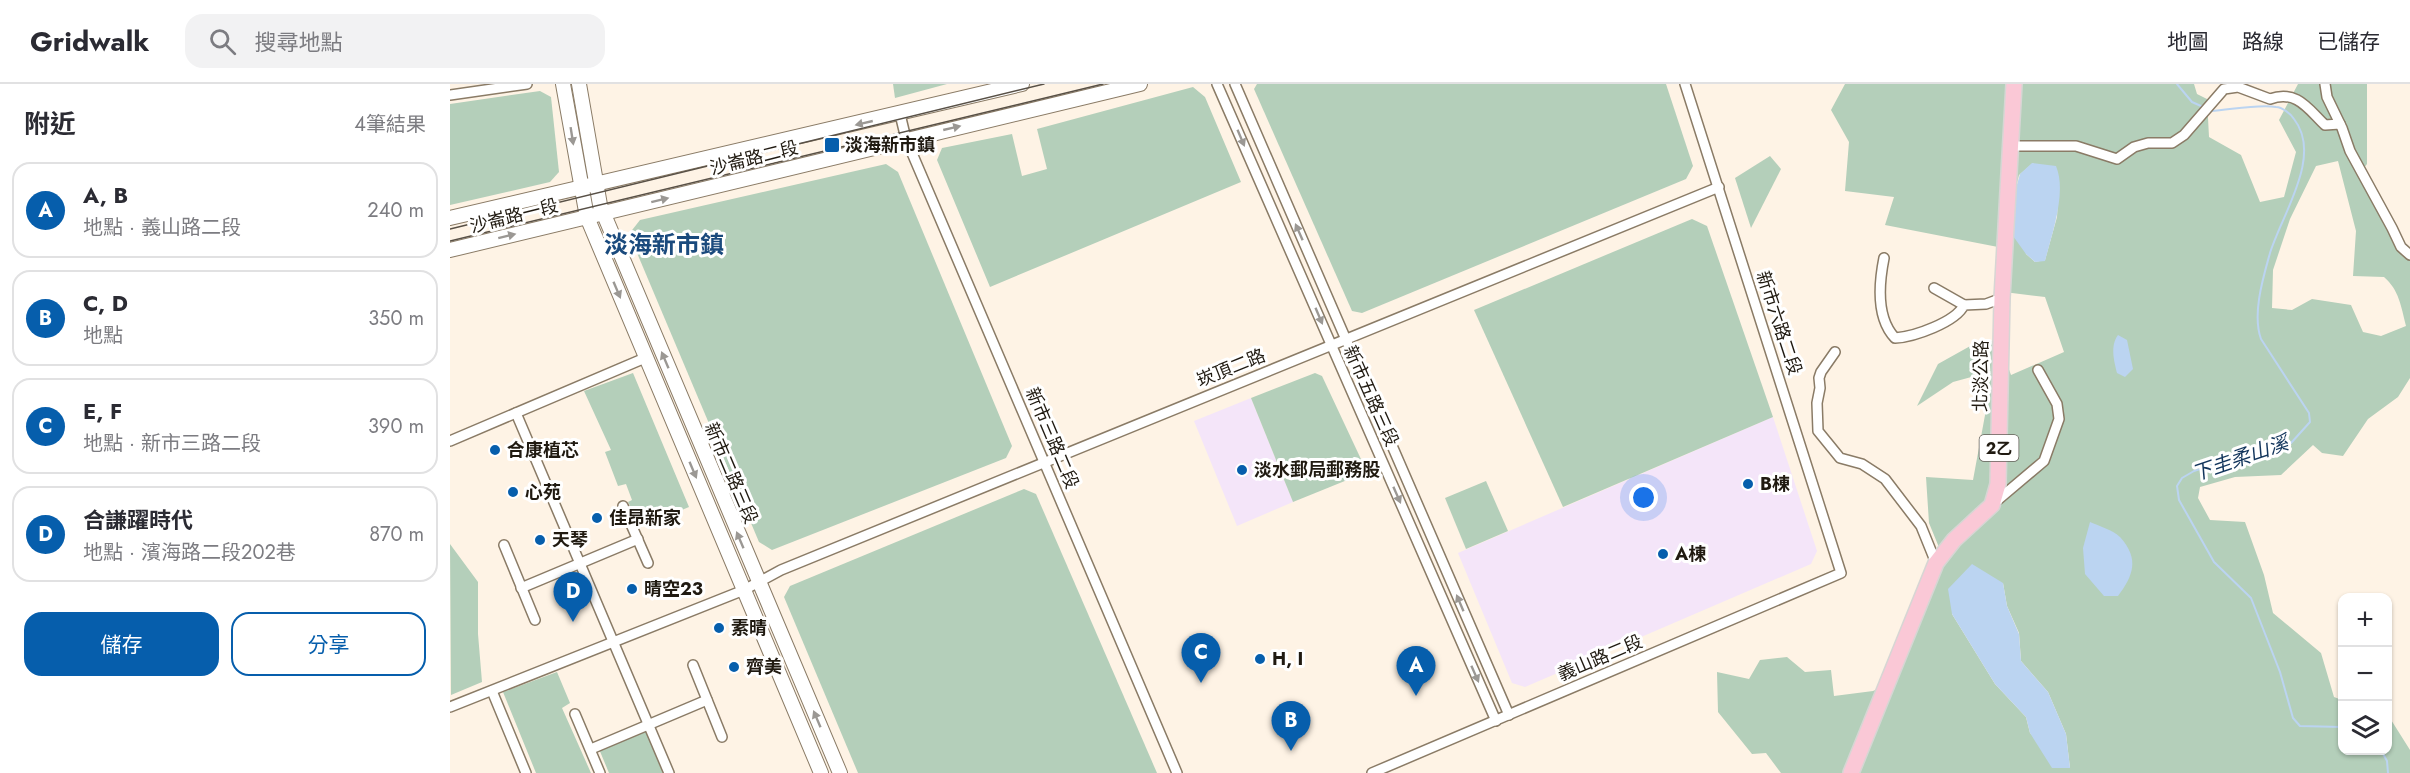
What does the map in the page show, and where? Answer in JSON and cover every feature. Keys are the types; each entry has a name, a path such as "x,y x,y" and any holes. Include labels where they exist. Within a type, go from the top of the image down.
{"main road":[{"name":"北淡公路","path":"1992,505 1998,484 2002,298 2014,84"},
{"path":"1851,773 1936,563 1954,540 1992,505"}],"street":[{"path":"450,95 527,84"},
{"name":"新市二路三段","path":"563,84 586,217 821,773"},
{"name":"新市二路三段","path":"579,84 595,184 604,214 840,773"},
{"name":"沙崙路二段","path":"580,187 1023,84"},
{"name":"沙崙路二段","path":"586,217 1140,84"},
{"name":"新市五路三段","path":"1217,84 1496,721"},
{"name":"新市五路三段","path":"1234,84 1509,715"},
{"name":"新市六路二段","path":"1685,84 1841,573"},
{"path":"2325,84 2327,97 2361,173 2401,247 2410,255"},
{"path":"2012,146 2076,146 2117,159 2134,147 2148,143 2172,143 2184,135 2224,89 2238,87 2271,99 2278,96 2300,100 2308,105 2325,125 2340,124"},
{"name":"新市三路二段","path":"900,114 906,139 1176,773"},
{"name":"沙崙路一段","path":"450,218 580,187"},
{"name":"崁頂二路","path":"450,707 744,590 781,570 1719,187"},
{"name":"沙崙路一段","path":"450,250 586,217"},
{"path":"1884,258 1881,276 1882,309 1890,332 1895,338 1922,333 1961,313 1964,305"},
{"path":"1934,288 1964,305 1986,304 2002,298"},
{"path":"1835,352 1819,378 1818,431 1840,458 1862,464 1885,479 1921,526 1936,563"},
{"path":"450,441 645,357"},
{"path":"1992,505 2044,460 2059,419 2057,404 2038,370"},
{"path":"516,413 669,773"},
{"path":"623,506 648,563"},
{"path":"521,588 638,539"},
{"path":"504,545 535,620"},
{"name":"義山路二段","path":"1372,773 1841,573"},
{"path":"693,665 722,737"},
{"path":"492,691 526,773"},
{"path":"591,749 707,700"},
{"path":"575,714 600,773"}],"shaded area":[{"path":"1251,398 1293,502 1237,526 1194,421"},
{"path":"1773,417 1817,551 1811,564 1525,687 1512,683 1458,553"}],"green space":[{"path":"893,84 947,84 895,98"},
{"path":"1257,84 1666,84 1693,166 1686,179 1362,313 1352,311 1254,89"},
{"path":"1845,84 2194,84 2197,94 2207,99 2209,137 2241,155 2260,202 2284,197 2296,152 2279,120 2298,84 2367,84 2367,164 2361,172 2410,256 2410,378 2398,397 2368,419 2343,456 2322,453 2313,445 2281,475 2235,477 2200,487 2198,498 2210,520 2245,522 2264,575 2273,613 2321,653 2334,697 2338,698 2338,755 2392,755 2392,721 2410,750 2410,773 1781,773 1766,753 1752,754 1718,712 1717,672 1749,679 1760,660 1787,657 1805,672 1831,670 1834,696 1873,691 1891,683 1945,562 1929,523 1926,477 1973,480 1988,399 1975,376 1953,382 1917,406 1938,364 1981,340 1999,342 2011,375 2064,352 2045,297 1996,291 1998,247 1885,225 1894,197 1845,191 1849,142 1831,110","holes":["2338,161 2356,231 2353,276 2384,277 2396,293 2401,305 2406,326 2381,336 2363,332 2351,305 2312,299 2292,310 2272,308 2273,270 2290,219 2316,166","2033,163 2058,200 2057,217 2045,260 2035,262 2026,254 2014,195 2019,175","2003,583 2007,606 2019,633 2021,661 2048,692 2066,734 2070,768 2030,733 2026,717 1995,684 1952,614"]},
{"path":"1193,87 1205,97 1241,182 990,287 937,160 942,148 1012,134 1022,176 1047,169 1037,129"},
{"path":"540,91 551,97 559,172 550,182 450,205 450,104"},
{"path":"1770,156 1781,169 1751,228 1735,178"},
{"path":"886,164 898,172 1012,446 1006,458 772,550 759,542 629,234 640,220"},
{"path":"1692,219 1707,226 1773,417 1563,507 1474,310"},
{"path":"633,373 689,507 641,527 628,502 632,500 626,484 618,486 605,452 611,450 584,391"},
{"path":"1315,373 1322,376 1367,472 1293,502 1251,398"},
{"path":"1486,481 1508,531 1466,549 1445,498"},
{"path":"1024,489 1036,494 1157,773 858,773 784,597 790,586"},
{"path":"450,544 478,582 478,634 482,682 451,695"},
{"path":"557,672 570,703 562,708 591,773 536,773 503,692"},
{"path":"645,730 663,773 609,773 599,749"}],"water":[{"path":"2032,163 2056,166 2060,188 2057,213 2045,261 2035,262 2013,236 2014,195 2020,174"},
{"path":"2118,335 2127,340 2133,369 2125,377 2117,373 2114,358 2113,348"},
{"path":"2090,522 2120,537 2130,553 2132,567 2118,596 2104,596 2085,574 2083,548"},
{"path":"1972,564 2003,583 2007,606 2019,634 2021,661 2048,692 2066,734 2070,768 2052,768 2030,733 2026,717 1995,684 1952,614 1948,589"}],"waterway":[{"name":"下圭柔山溪","path":"2177,84 2192,102 2201,106"},
{"name":"下圭柔山溪","path":"2211,111 2260,106 2278,107 2293,117 2302,134 2304,150 2302,167 2264,273 2258,319 2261,339 2309,413 2310,422 2291,443 2245,460 2212,465 2182,478 2177,486 2179,500 2214,562 2251,598 2280,672 2293,718 2300,726 2338,727"},
{"name":"下圭柔山溪","path":"2384,755 2388,773"}],"tram line":[{"path":"450,229 1044,84"},
{"path":"450,241 1103,84"}],"place":[{"name":"淡海新市鎮","path":"832,145"},
{"name":"合康植芯","path":"495,450"},
{"name":"淡水郵局郵務股","path":"1242,470"},
{"name":"B棟","path":"1748,484"},
{"name":"心苑","path":"513,492"},
{"name":"佳昂新家","path":"597,518"},
{"name":"天琴","path":"540,540"},
{"name":"A棟","path":"1663,554"},
{"name":"晴空23","path":"632,589"},
{"name":"合謙躍時代","path":"573,622"},
{"name":"素晴","path":"719,628"},
{"name":"H, I","path":"1260,659"},
{"name":"齊美","path":"734,667"},
{"name":"E, F","path":"1201,683"},
{"name":"A, B","path":"1416,696"},
{"name":"C, D","path":"1291,751"}],"district":[{"name":"淡海新市鎮","path":"664,245"}]}
